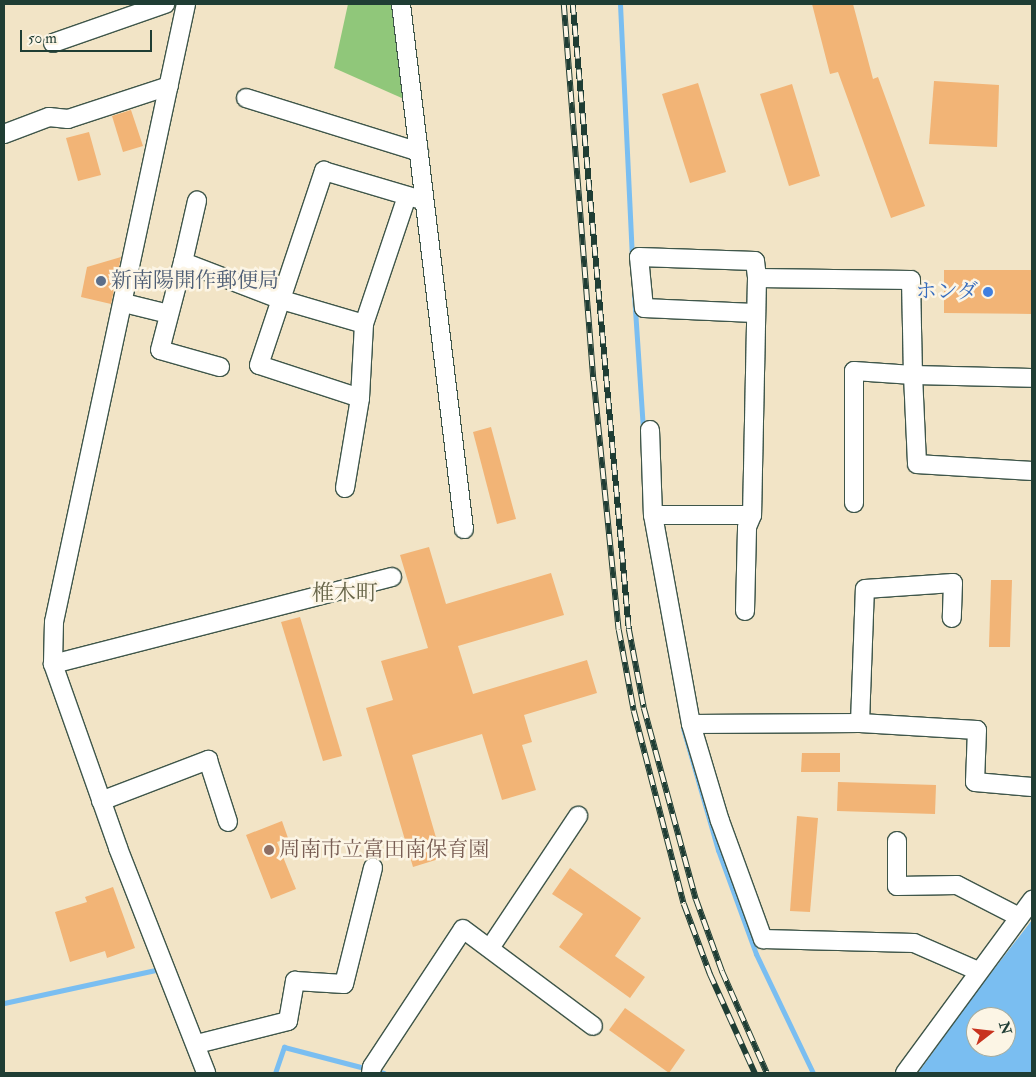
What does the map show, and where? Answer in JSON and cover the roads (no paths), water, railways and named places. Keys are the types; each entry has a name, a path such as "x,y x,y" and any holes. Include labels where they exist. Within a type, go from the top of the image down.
{"street":[{"path":"53,43 134,9 165,4"},
{"path":"186,4 124,303 54,622 53,664 101,801 197,1044 206,1073"},
{"path":"401,4 464,529"},
{"path":"4,134 49,117 68,120 168,86"},
{"path":"246,98 419,152"},
{"path":"360,398 259,365 324,171 425,202"},
{"path":"345,488 360,398 364,324 407,196"},
{"path":"197,201 160,350 220,368"},
{"path":"745,611 747,527 752,515 754,313 757,278 755,261 639,256 644,308 754,313"},
{"path":"183,262 282,300 364,324"},
{"path":"757,278 911,280 917,464 1032,471"},
{"path":"124,303 169,314"},
{"path":"854,503 854,372 1032,378"},
{"path":"650,430 653,515 691,724 720,821 762,939 914,943 978,971"},
{"path":"653,515 752,515"},
{"path":"53,664 392,577"},
{"path":"860,724 866,589 953,583 952,618"},
{"path":"691,724 860,724 976,730 975,782 1032,787"},
{"path":"101,801 208,760 228,822"},
{"path":"490,948 578,816"},
{"path":"897,841 897,886 957,885 1019,918"},
{"path":"197,1044 288,1021 295,981 344,984 373,868"},
{"path":"905,1073 978,971 1032,900"},
{"path":"372,1073 372,1067 463,929 593,1026"}],"water":[{"path":"1032,920 1032,1073 918,1073 974,995"}],"waterway":[{"path":"620,4 632,258"},
{"path":"634,294 643,430"},
{"path":"683,728 718,850 756,954 813,1073"},
{"path":"4,1003 155,970"},
{"path":"275,1073 284,1047 384,1073"}],"railway":[{"path":"564,4 594,381 619,630 634,711 684,904 710,974 755,1073"},
{"path":"573,4 629,629 644,708 696,899 722,971 767,1073"}],"place":[{"name":"新南陽開作郵便局","path":"101,281"},
{"name":"ホンダ","path":"988,292"},
{"name":"周南市立富田南保育園","path":"269,850"}],"district":[{"name":"椎木町","path":"345,594"}]}
